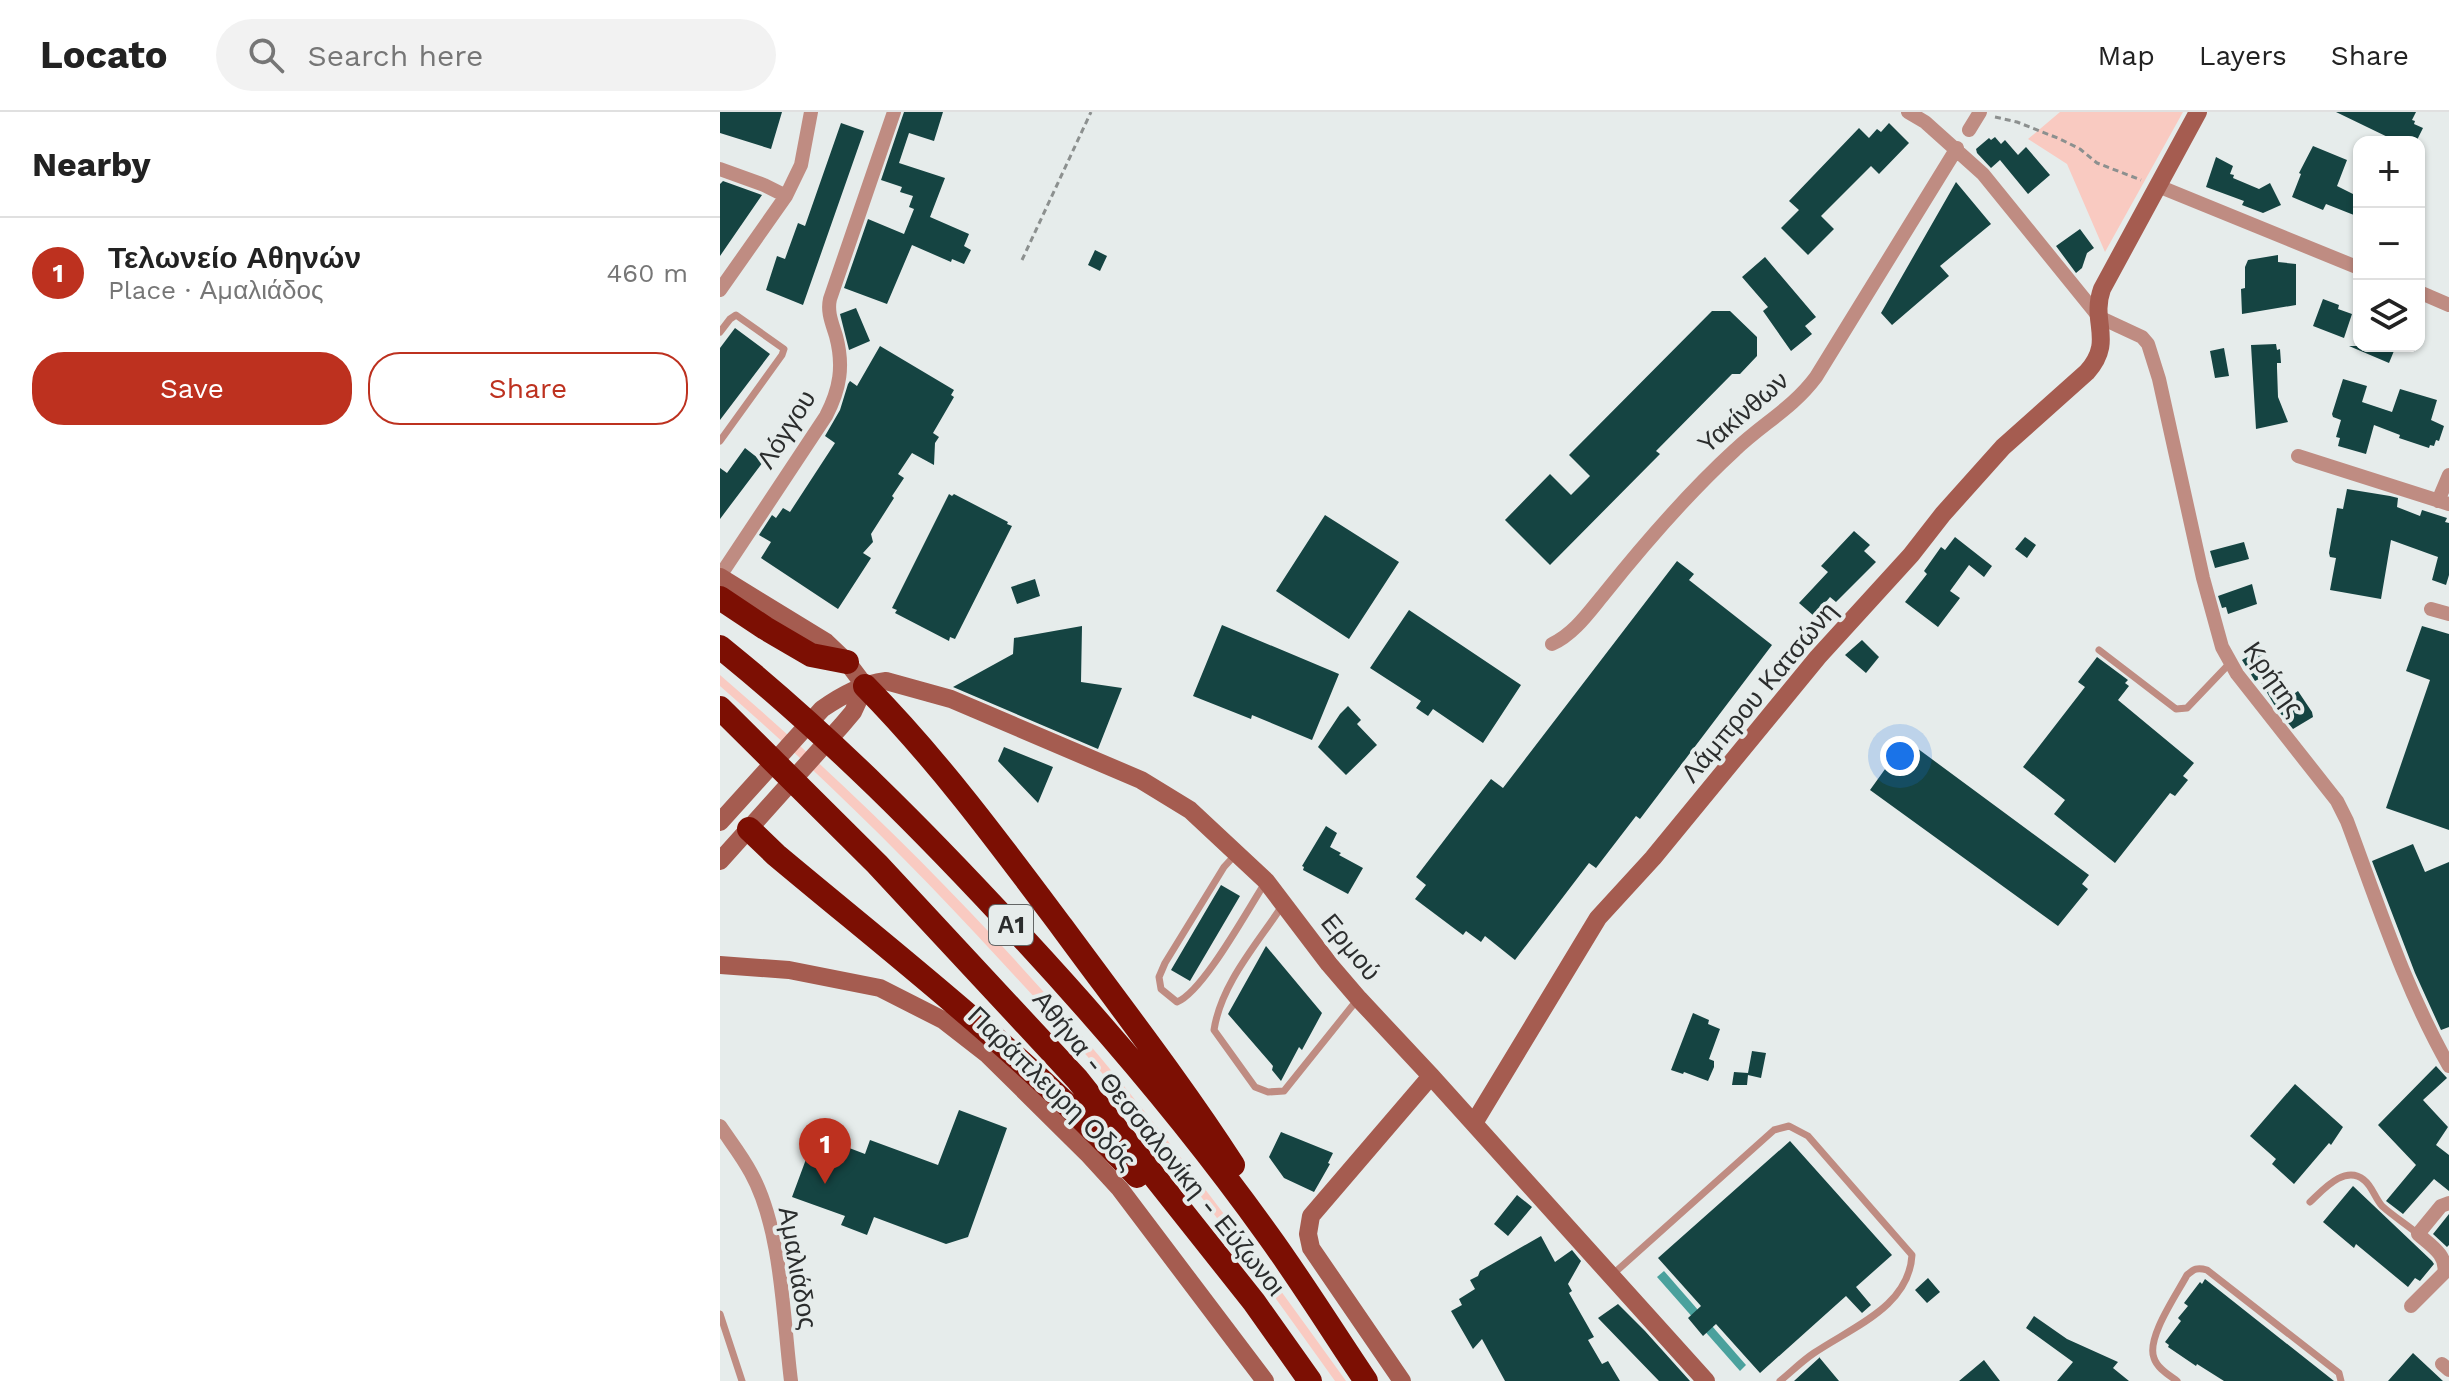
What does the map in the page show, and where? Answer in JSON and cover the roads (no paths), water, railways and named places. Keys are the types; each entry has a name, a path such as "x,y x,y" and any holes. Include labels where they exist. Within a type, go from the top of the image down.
{"highway":[{"path":"720,598 811,655 847,662"},
{"name":"Αθήνα - Θεσσαλονίκη - Εύζωνοι","path":"720,647 782,697 855,766 991,903 1117,1041 1268,1235 1366,1381"},
{"path":"865,686 905,726 1001,846 1190,1099 1233,1165 1268,1235"},
{"name":"Αθήνα - Θεσσαλονίκη - Εύζωνοι","path":"720,708 877,864 1077,1079 1226,1267 1310,1381"},
{"path":"755,822 776,855 1020,1059 1097,1132 1151,1192 1226,1267"}],"street":[{"path":"720,290 786,196 801,165 811,112"},
{"name":"Λόγγου","path":"720,576 835,398 840,379 840,360 828,308 894,112"},
{"path":"1908,112 1957,148 1983,174 2099,317"},
{"name":"Λάμπρου Κατσώνη","path":"1474,1123 1598,918 1653,858 1818,657 1911,555 1951,504 2003,447 2092,366 2102,347 2097,302 2102,289 2198,112"},
{"path":"1969,130 1980,113"},
{"name":"Υακίνθων","path":"1552,644 1580,623 1710,473 1749,436 1802,396 1957,148"},
{"path":"720,169 786,196"},
{"path":"2158,186 2353,266"},
{"path":"2425,295 2449,305"},
{"name":"Κρήτης","path":"2099,317 2142,337 2148,344 2166,407 2203,578 2222,647 2230,663 2337,801 2397,955 2430,1033 2449,1066"},
{"path":"2298,456 2444,503 2449,475"},
{"path":"720,576 826,642 847,662 865,686"},
{"path":"2431,609 2449,614"},
{"name":"Ερμού","path":"865,686 886,681 951,699 1141,780 1190,810 1266,881 1359,999 1706,1381"},
{"path":"723,813 742,798 822,709 842,695 865,686"},
{"path":"720,861 853,712 865,686"},
{"path":"723,813 755,822"},
{"name":"Παράπλευρη Οδός","path":"720,965 789,970 880,988 943,1020 988,1055 1120,1189 1265,1381"},
{"path":"1402,1381 1311,1248 1308,1234 1311,1216 1431,1076"},
{"name":"Αμαλιάδος","path":"720,1126 752,1173 765,1207 775,1251 791,1381"},
{"path":"2411,1306 2444,1273 2446,1265 2443,1257 2418,1234 2441,1206 2449,1203"}],"lane":[{"path":"720,332 736,315 784,349 720,441"},
{"path":"2099,650 2176,709 2187,708 2230,663"},
{"path":"1237,853 1224,867 1165,963 1159,977 1161,989 1177,1002 1186,998 1207,972 1266,881"},
{"path":"1284,903 1217,1011 1214,1030 1255,1087 1268,1092 1284,1091 1359,999"},
{"path":"1610,1277 1774,1130 1789,1126 1808,1136 1912,1255 1911,1273 1882,1312 1812,1354 1780,1381"},
{"path":"2310,1202 2334,1181 2345,1175 2355,1175 2365,1180 2380,1204 2418,1234"},
{"path":"2177,1381 2157,1365 2153,1356 2153,1339 2187,1275 2200,1268 2232,1288 2339,1373 2341,1381"},
{"path":"720,1314 742,1381"}],"water":[{"path":"1664,1271 1746,1365 1740,1371 1657,1277"}],"place":[{"name":"Τελωνείο Αθηνών","path":"825,1184"}]}
